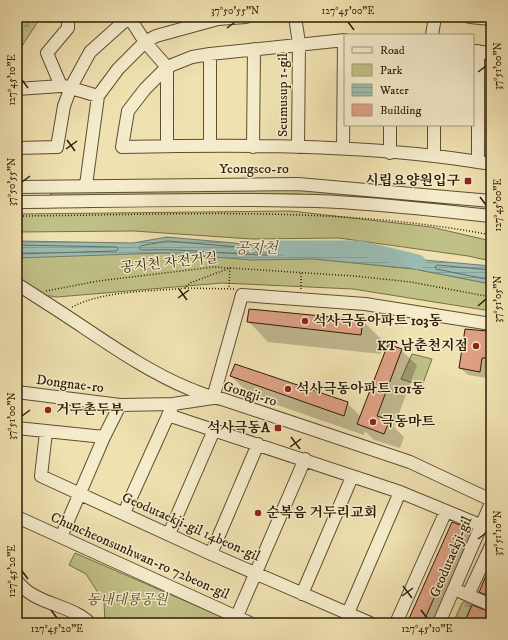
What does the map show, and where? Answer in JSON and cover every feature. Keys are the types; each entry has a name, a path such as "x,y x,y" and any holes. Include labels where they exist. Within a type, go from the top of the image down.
{"street":[{"path":"66,86 47,53 68,28 68,17"},
{"path":"17,148 57,147 66,86 90,52 129,17 145,42 167,68 167,146"},
{"path":"86,185 98,96 118,69 145,42 156,36 218,18 246,17"},
{"path":"295,17 299,44"},
{"path":"432,34 435,17"},
{"path":"470,17 491,20"},
{"name":"Seumusup 1-gil","path":"344,40 210,54 192,57 167,68 145,89 128,111 122,146 298,147 343,149 434,156 491,164"},
{"name":"Seumusup 1-gil","path":"298,147 299,44"},
{"name":"Seumusup 1-gil","path":"253,147 254,49"},
{"path":"478,162 476,51 491,53"},
{"path":"210,54 210,146"},
{"path":"17,89 66,86 98,96"},
{"name":"Seumusup 1-gil","path":"343,149 344,94"},
{"path":"390,126 390,153"},
{"path":"434,126 434,156"},
{"name":"Yeongseo-ro","path":"17,187 86,185 298,184 491,201"},
{"path":"17,202 318,201 409,207 491,216"},
{"name":"Gongji-ro","path":"17,284 133,359 172,381 213,398 222,399 410,462 491,501"},
{"path":"213,398 242,295 365,304 491,324"},
{"name":"Dongnae-ro","path":"17,392 120,405 171,409 213,398"},
{"name":"Dongnae-ro","path":"61,537 104,437 120,405"},
{"path":"124,513 171,409 214,430 305,459 400,492 480,525"},
{"path":"17,428 104,437"},
{"path":"169,534 214,430"},
{"name":"Geodutaekji-gil 14beon-gil","path":"46,432 41,476 211,554 370,623"},
{"path":"211,554 258,444"},
{"path":"236,620 305,459"},
{"path":"302,594 352,476"},
{"path":"348,613 400,492"},
{"name":"Geodutaekji-gil","path":"439,623 491,501"},
{"path":"396,623 446,511"},
{"name":"Chuncheonsunhwan-ro 72beon-gil","path":"17,517 236,620 250,623"},
{"path":"468,595 491,546"},
{"path":"17,582 34,597 77,614 90,623"},
{"path":"454,589 491,605"}],"path":[{"path":"17,216 298,214 406,222 491,235"},
{"name":"공지천 자전거길","path":"39,293 98,280 214,267 354,276 411,282 491,297"},
{"path":"185,288 190,283 230,268 229,288"},
{"path":"301,273 301,290"},
{"path":"61,312 81,302 104,296 185,288 229,288 242,290 247,295"}],"green space":[{"path":"17,17 39,17 39,20 20,49 17,49"},
{"path":"297,189 402,198 402,200 401,202 296,194 54,196 50,194 51,191"},
{"path":"291,211 431,227 491,241 491,261 468,256 339,238 252,239 134,231 17,232 17,214"},
{"path":"210,248 414,269 491,284 491,311 353,289 222,283 57,297 17,291 17,257"},
{"path":"412,354 432,359 422,386 401,379"},
{"name":"동내대룡공원","path":"75,553 222,617 219,623 105,623 104,602 86,574 69,565"},
{"path":"466,601 470,603 471,607 464,623 453,623 462,603"}],"water":[{"path":"167,237 491,266 491,284 414,269 314,259 252,260 164,253 17,258 17,241 133,243"}],"building":[{"name":"석사극동아파트 103동","path":"249,309 363,320 361,335 247,322"},
{"name":"KT 남춘천지점","path":"465,329 487,331 491,334 487,358 482,358 480,372 459,368"},
{"path":"388,344 402,349 377,416 390,420 384,434 357,424"},
{"name":"석사극동아파트 101동","path":"235,364 348,402 344,416 230,376"},
{"path":"452,522 465,527 427,614 422,623 407,623"},
{"path":"491,564 491,597 479,592"},
{"path":"472,605 490,612 485,623 464,623"}],"waterway":[{"name":"공지천","path":"274,248 360,248 418,262"}],"place":[{"name":"시립요양원입구","path":"468,181"},
{"name":"석사극동아파트 103동","path":"305,321"},
{"name":"KT 남춘천지점","path":"476,346"},
{"name":"석사극동아파트 101동","path":"288,389"},
{"name":"거두촌두부","path":"48,410"},
{"name":"극동마트","path":"373,422"},
{"name":"석사극동A","path":"278,428"},
{"name":"순복음 거두리교회","path":"258,513"}]}
